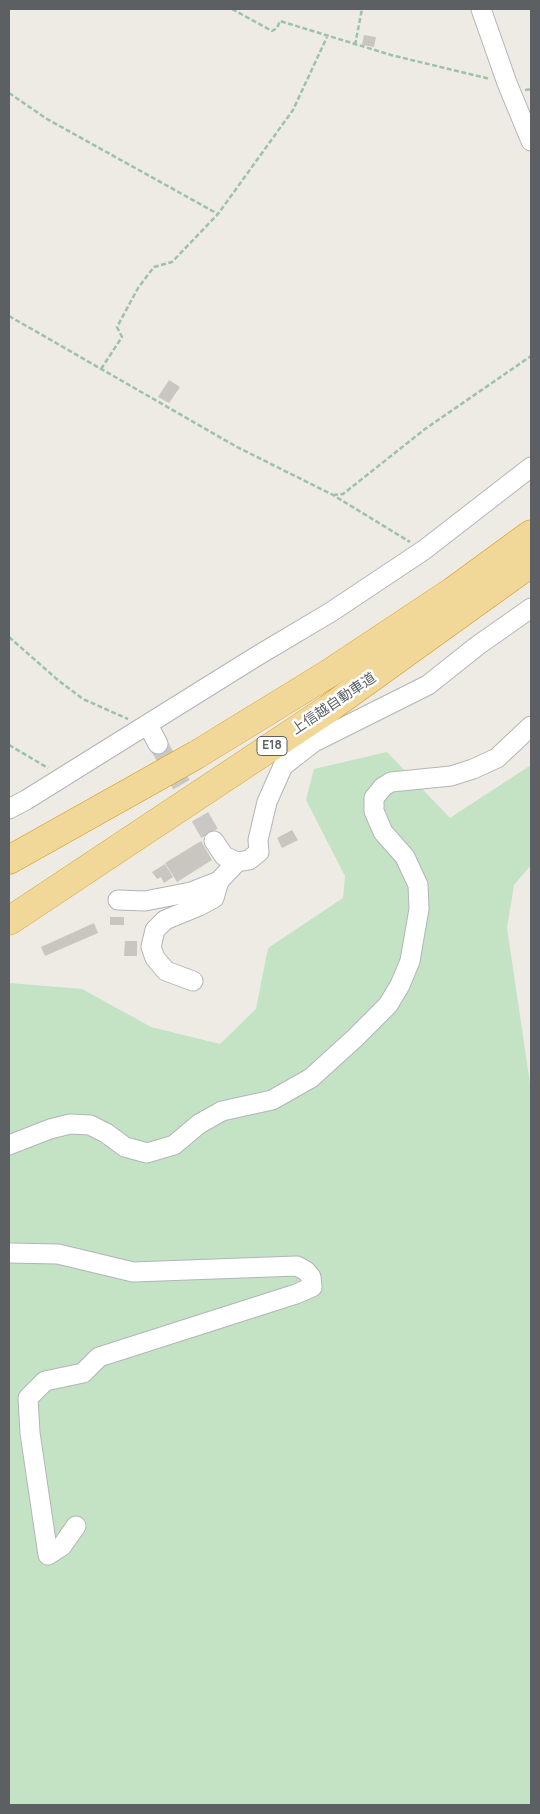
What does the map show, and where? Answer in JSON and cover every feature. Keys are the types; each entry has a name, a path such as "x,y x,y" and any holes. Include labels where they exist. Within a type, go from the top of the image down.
{"highway":[{"name":"上信越自動車道","path":"9,860 196,754 328,674 446,596 531,534"},
{"name":"上信越自動車道","path":"9,921 328,709 531,564"}],"street":[{"path":"481,9 507,83 531,141"},
{"path":"9,810 331,612 424,550 531,467"},
{"path":"214,841 224,856 237,862 249,860 259,852 258,840 267,802 283,766 314,742 428,685 477,646 531,608"},
{"path":"148,725 158,744"},
{"path":"9,1145 50,1129 70,1124 90,1125 106,1133 125,1147 148,1152 174,1146 199,1124 222,1111 272,1100 311,1078 388,1005 400,985 410,961 419,910 418,885 405,856 383,832 374,811 374,798 383,787 392,782 452,776 489,762 497,758 531,726"},
{"path":"118,900 144,901 191,892 219,881 237,862"},
{"path":"193,981 166,971 155,958 151,947 155,930 165,920 200,906 214,898 219,881"},
{"path":"9,1253 58,1254 133,1272 298,1266 311,1277 312,1287 296,1294 99,1357 83,1373 45,1381 28,1398 30,1434 48,1555 62,1546 76,1526"}],"path":[{"path":"232,9 272,31 277,28 280,21 319,32 327,37 354,45 507,83"},
{"path":"354,45 362,9"},
{"path":"100,369 122,337 117,327 138,288 154,267 172,262 218,214 293,110 327,37"},
{"path":"9,93 47,119 218,214"},
{"path":"9,316 237,447 333,495 424,550"},
{"path":"333,495 343,494 425,428 531,356"},
{"path":"9,637 60,682 83,699 127,719 148,725"},
{"path":"9,745 64,777"}],"green space":[{"path":"387,752 450,818 531,765 531,865 514,885 507,928 531,1090 531,1805 9,1805 9,983 82,989 151,1027 220,1044 256,1009 268,948 343,898 345,876 306,800 314,769"}],"building":[{"path":"364,35 376,37 374,47 362,45"},
{"path":"169,380 180,387 169,403 158,397"},
{"path":"292,830 298,840 282,848 277,838"},
{"path":"201,841 212,860 177,882 165,863"},
{"path":"165,864 173,877 164,883 161,877 157,879 152,872"},
{"path":"110,917 124,917 124,925 110,925"},
{"path":"94,923 98,933 45,956 41,947"},
{"path":"125,941 137,941 137,956 124,956"}],"tunnel":[{"path":"158,744 214,841"}]}
